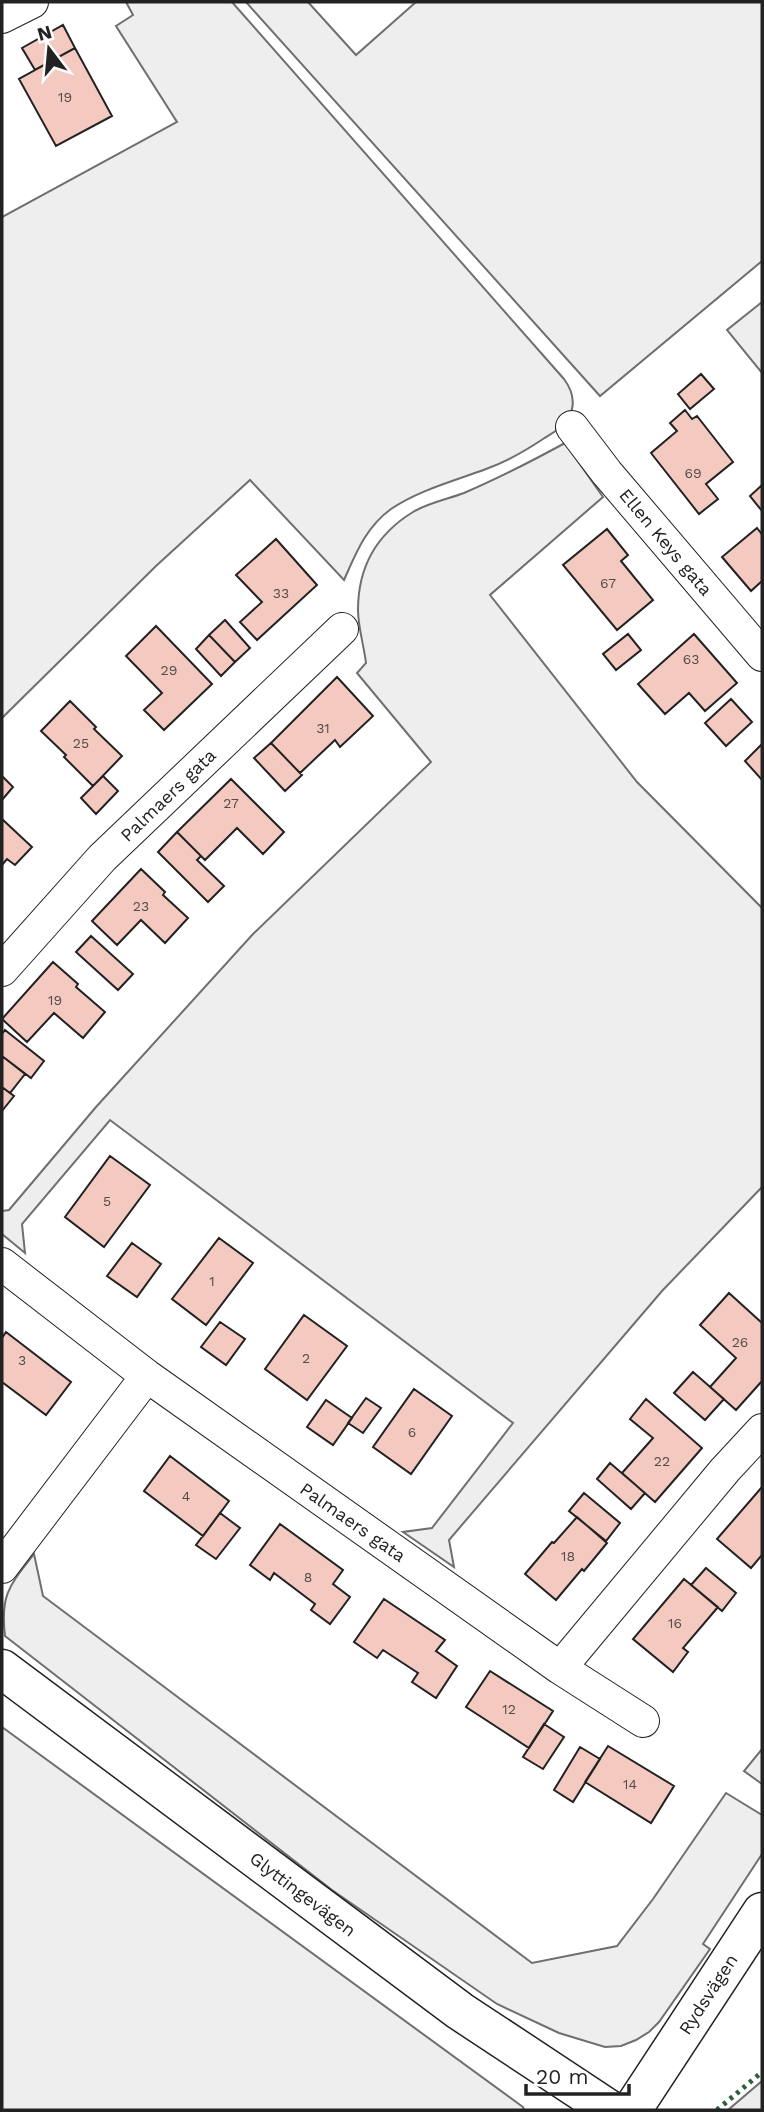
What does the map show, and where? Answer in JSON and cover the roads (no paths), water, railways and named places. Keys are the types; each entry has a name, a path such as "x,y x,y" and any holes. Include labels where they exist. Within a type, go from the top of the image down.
{"street":[{"path":"2,17 32,2"},
{"name":"Ellen Keys gata","path":"572,427 762,655"},
{"name":"Palmaers gata","path":"2,970 102,858 342,628"},
{"name":"Palmaers gata","path":"2,1264 147,1377 560,1668 643,1721"},
{"path":"2,1567 147,1377"},
{"path":"560,1668 725,1470 762,1430"},
{"name":"Glyttingevägen","path":"2,1670 460,2011 610,2110"},
{"name":"Rydsvägen","path":"632,2110 762,1912"}]}
